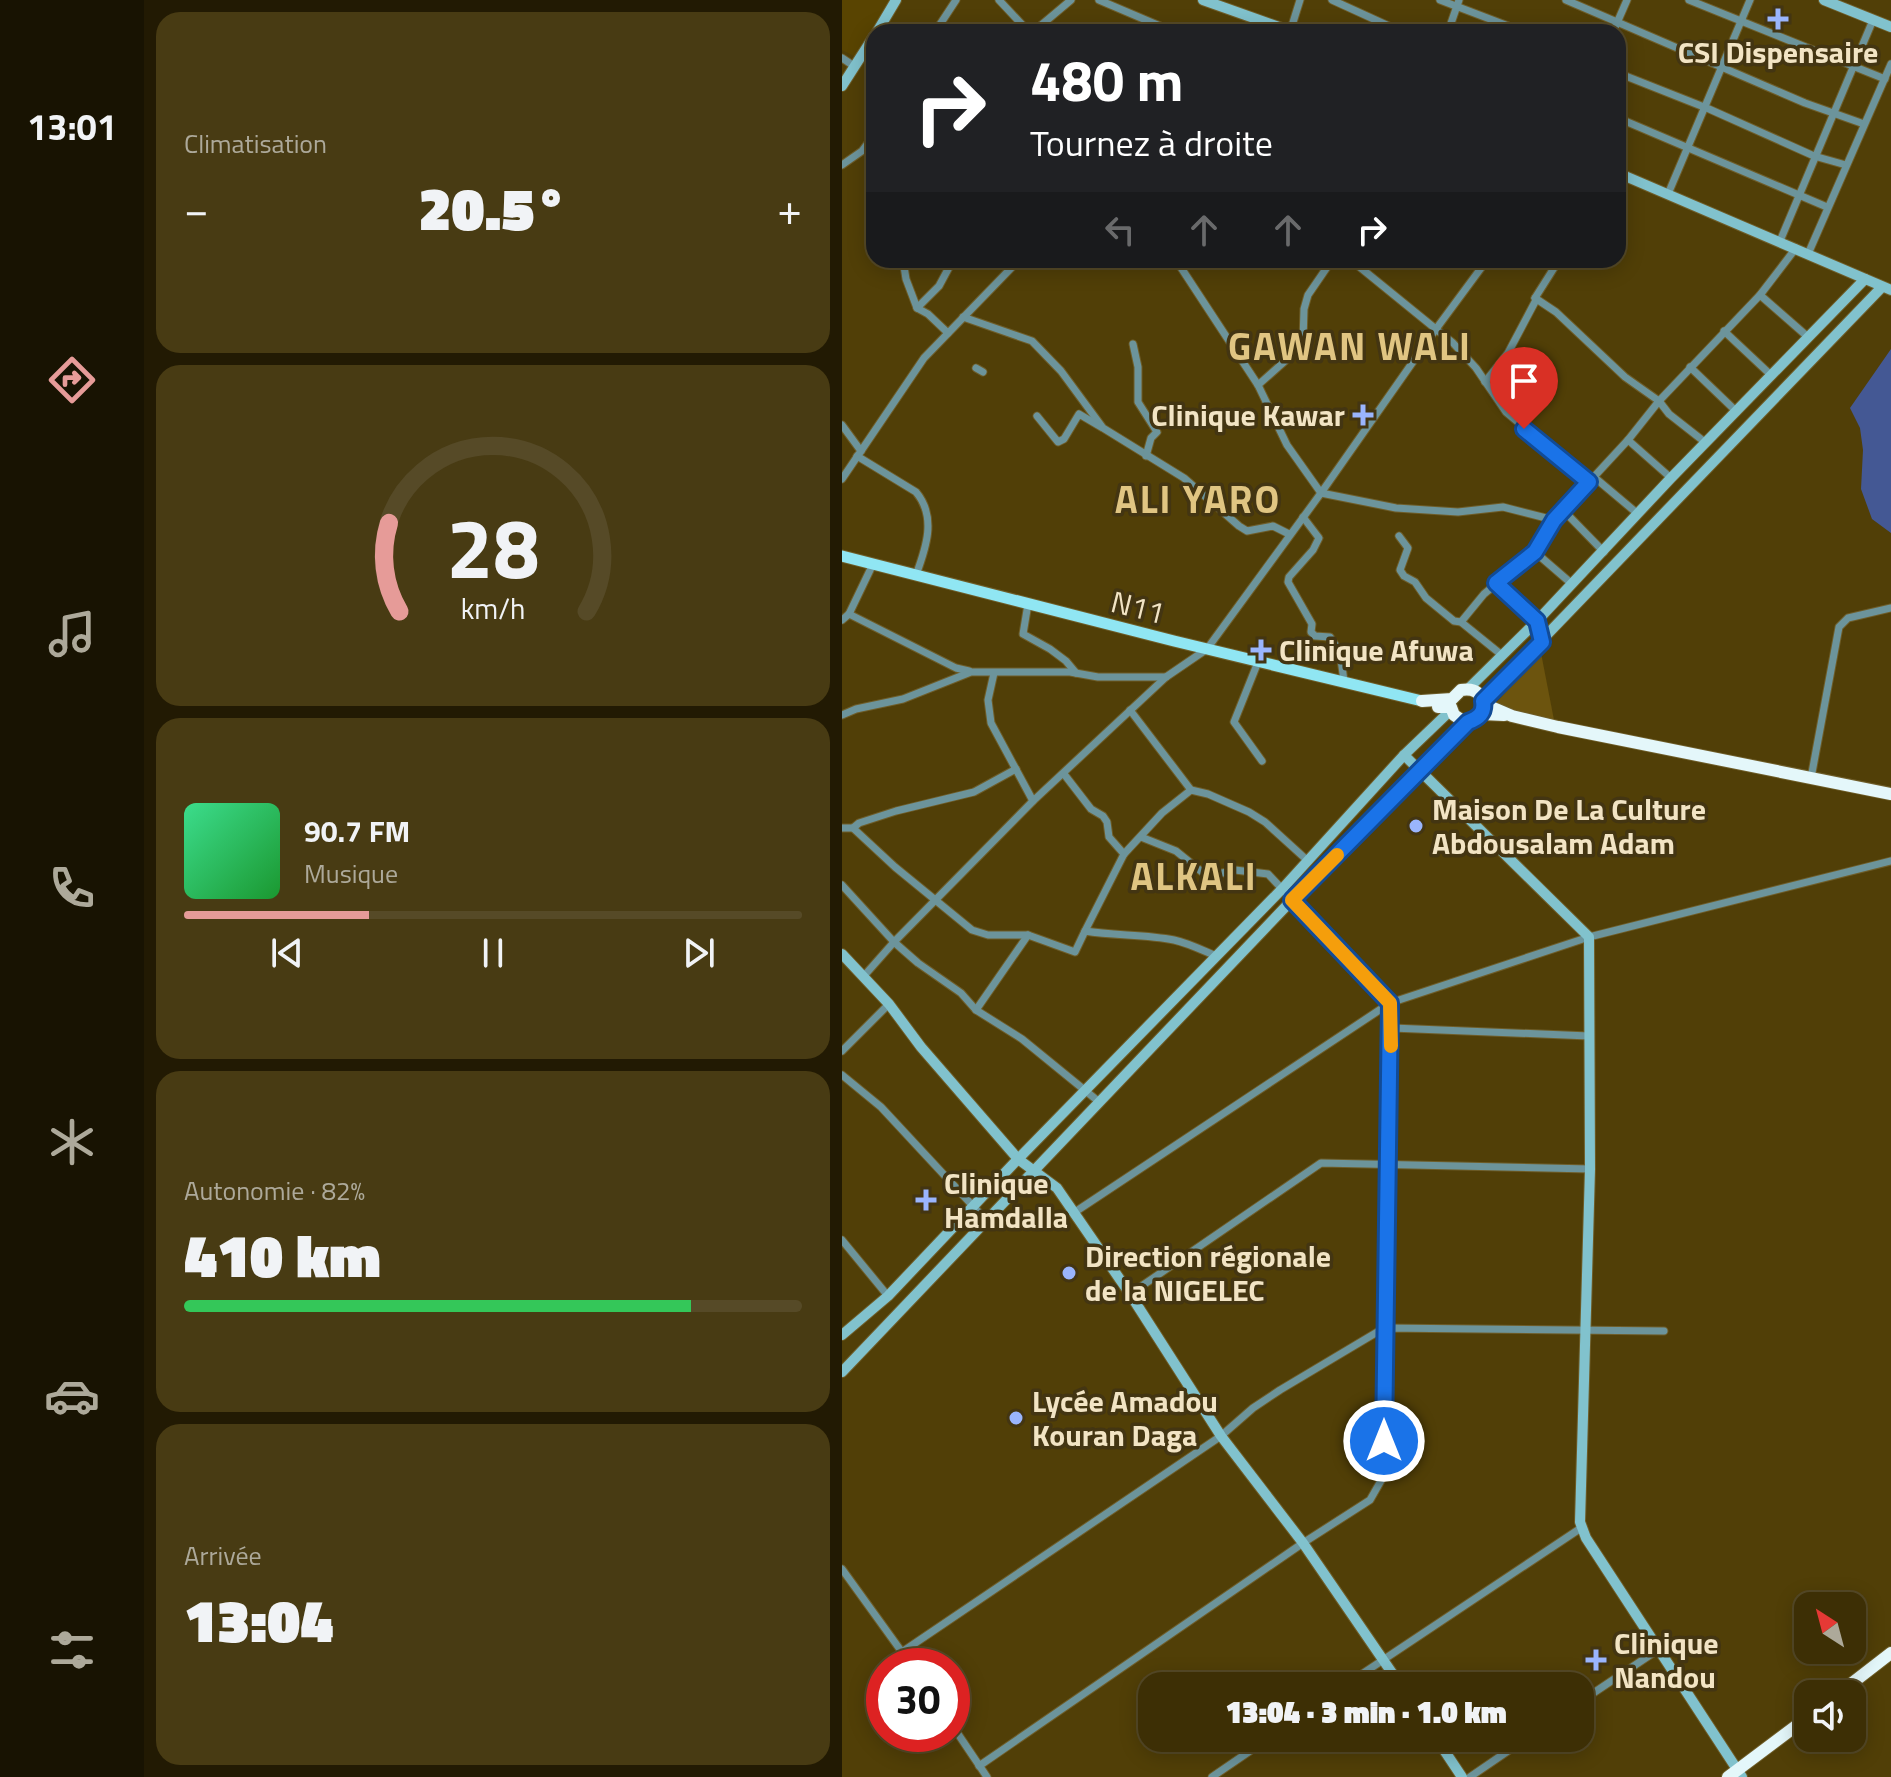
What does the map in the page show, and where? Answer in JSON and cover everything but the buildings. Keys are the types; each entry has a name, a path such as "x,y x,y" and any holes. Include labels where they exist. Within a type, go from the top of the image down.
{"highway":[{"path":"1451,705 1461,690 1468,689 1478,692 1483,706"},
{"path":"1422,701 1451,705"},
{"path":"1451,705 1458,719 1468,722 1483,706"},
{"path":"1483,706 1512,716 1891,794"},
{"path":"1856,1680 1891,1653"},
{"path":"1866,1683 1891,1664"},
{"path":"1736,1775 1794,1728"},
{"path":"1736,1775 1794,1736"}],"main road":[{"name":"N11","path":"842,556 1422,701"}],"street":[{"path":"881,24 896,0"},
{"path":"940,24 956,0"},
{"path":"999,0 1023,24"},
{"path":"1041,24 1071,0"},
{"path":"1099,0 1155,24"},
{"path":"1203,0 1269,24"},
{"path":"1293,24 1300,0"},
{"path":"1332,0 1384,24"},
{"path":"1440,0 1458,4 1505,24"},
{"path":"1566,0 1625,24"},
{"path":"1617,24 1627,0"},
{"path":"1689,0 1885,79"},
{"path":"1668,194 1750,0"},
{"path":"1824,0 1891,27"},
{"path":"1453,24 1458,4"},
{"path":"1780,241 1873,20"},
{"path":"1626,24 1835,115 1864,124"},
{"path":"842,86 866,48"},
{"path":"842,58 854,66"},
{"path":"1808,254 1891,64"},
{"path":"1626,76 1814,156 1846,165"},
{"path":"1626,121 1827,207"},
{"path":"842,165 866,146"},
{"path":"1483,706 1799,370 1887,288 1626,176"},
{"path":"1461,622 1496,583 1535,552 1554,520 1690,367 1760,295 1796,248"},
{"path":"904,268 917,308 948,333"},
{"path":"917,308 939,286 949,268"},
{"path":"842,479 909,378 1011,268"},
{"path":"1181,268 1258,385 1287,445 1321,493 1396,508 1458,512 1503,507 1554,520"},
{"path":"1258,385 1303,341 1304,309 1308,295 1327,268"},
{"path":"1361,268 1459,350 1506,412 1638,514"},
{"path":"863,977 935,899 1033,801 1166,677 1207,649 1481,268"},
{"path":"1485,382 1508,353 1535,298 1554,268"},
{"path":"1468,689 1604,552 1671,478 1865,279"},
{"path":"1760,295 1808,337"},
{"path":"1535,298 1556,312 1611,365 1659,401 1669,414 1706,443"},
{"path":"963,317 1032,341 1068,379 1103,428"},
{"path":"1724,331 1772,376"},
{"path":"1133,344 1138,367 1138,402 1157,432 1151,438 1146,456"},
{"path":"1690,367 1737,412"},
{"path":"1037,416 1058,442 1064,439 1079,414 1184,478 1247,531 1273,526 1289,534"},
{"path":"842,425 859,453 921,498 926,509 927,546 916,575"},
{"path":"1628,440 1671,478"},
{"path":"1564,511 1604,552"},
{"path":"1303,517 1319,538 1288,582 1312,624 1311,632 1315,636 1330,637 1340,652 1344,681"},
{"path":"1399,536 1408,548 1400,570 1404,576 1415,582 1426,598 1454,621 1461,622 1503,656"},
{"path":"1535,552 1572,584"},
{"path":"873,564 845,617 956,668 994,673 1070,672 1098,677 1166,677"},
{"path":"1496,583 1537,621 1542,642"},
{"path":"1028,604 1023,634 1058,655 1078,674"},
{"path":"1811,778 1839,627 1848,618 1891,608"},
{"path":"1258,662 1234,722 1262,761"},
{"path":"842,715 903,699 971,672"},
{"path":"994,673 988,700 993,717 991,723 1033,801"},
{"path":"842,1335 888,1296 1283,888 1451,705"},
{"path":"1130,710 1191,790 1249,812 1265,822 1308,861"},
{"path":"842,1372 1098,1101 1468,722"},
{"path":"1404,755 1589,937 1590,1169 1581,1528 1736,1775"},
{"path":"842,828 853,828 859,823 896,811 974,792 1016,769"},
{"path":"1064,774 1091,809 1103,816 1109,837 1124,854"},
{"path":"853,828 948,912 980,933 1028,935 1075,952 1124,854 1162,813 1191,790"},
{"path":"979,1766 1370,1500 1382,1479 1392,1028 1390,1003 1264,871 1235,870 1214,875 1202,872 1176,851 1141,837"},
{"path":"1075,1212 1390,1003 1589,937 1891,861"},
{"path":"842,885 894,942 918,963 961,993 976,1010 1022,1039 1098,1101"},
{"path":"1085,931 1178,941 1216,956"},
{"path":"976,1010 1028,935"},
{"path":"842,954 889,1004 921,1047 1018,1159 1057,1188 1130,1294 1221,1436 1303,1543 1392,1672"},
{"path":"842,1051 889,1004"},
{"path":"1392,1028 1589,1036"},
{"path":"842,1075 881,1107 986,1220"},
{"path":"1130,1294 1321,1163 1590,1169"},
{"path":"842,1240 888,1296"},
{"path":"908,1648 1221,1436 1266,1399 1384,1328 1664,1331"},
{"path":"1365,1672 1581,1528"},
{"path":"842,1569 899,1648"},
{"path":"1594,1693 1659,1649"},
{"path":"970,1752 987,1777"},
{"path":"1212,1777 1249,1752"},
{"path":"1445,1752 1462,1777"},
{"path":"1470,1777 1507,1752"}],"shaded area":[{"path":"842,0 890,0 876,24 866,24 866,40 856,57 842,50"},
{"path":"1541,653 1554,720 1494,705"}],"water":[{"path":"1891,349 1891,533 1872,519 1861,489 1863,450 1860,428 1850,408"}],"slow traffic":[{"path":"1337,855 1292,900 1390,1003 1391,1046"}],"place":[{"name":"CSI Dispensaire","path":"1778,19"},
{"name":"Clinique Kawar","path":"1363,415"},
{"name":"Clinique Afuwa","path":"1261,650"},
{"name":"Maison De La Culture Abdousalam Adam","path":"1416,826"},
{"name":"Clinique Hamdalla","path":"926,1200"},
{"name":"Direction régionale de la NIGELEC","path":"1069,1273"},
{"name":"Lycée Amadou Kouran Daga","path":"1016,1418"},
{"name":"Clinique Nandou","path":"1596,1660"}],"district":[{"name":"GAWAN WALI","path":"1350,346"},
{"name":"ALI YARO","path":"1198,499"},
{"name":"ALKALI","path":"1194,876"}],"route":[{"path":"1384,1441 1390,1003 1292,900 1468,722 1482,714 1483,701 1542,642 1537,621 1496,583 1535,552 1554,520 1589,482 1524,429"}]}
